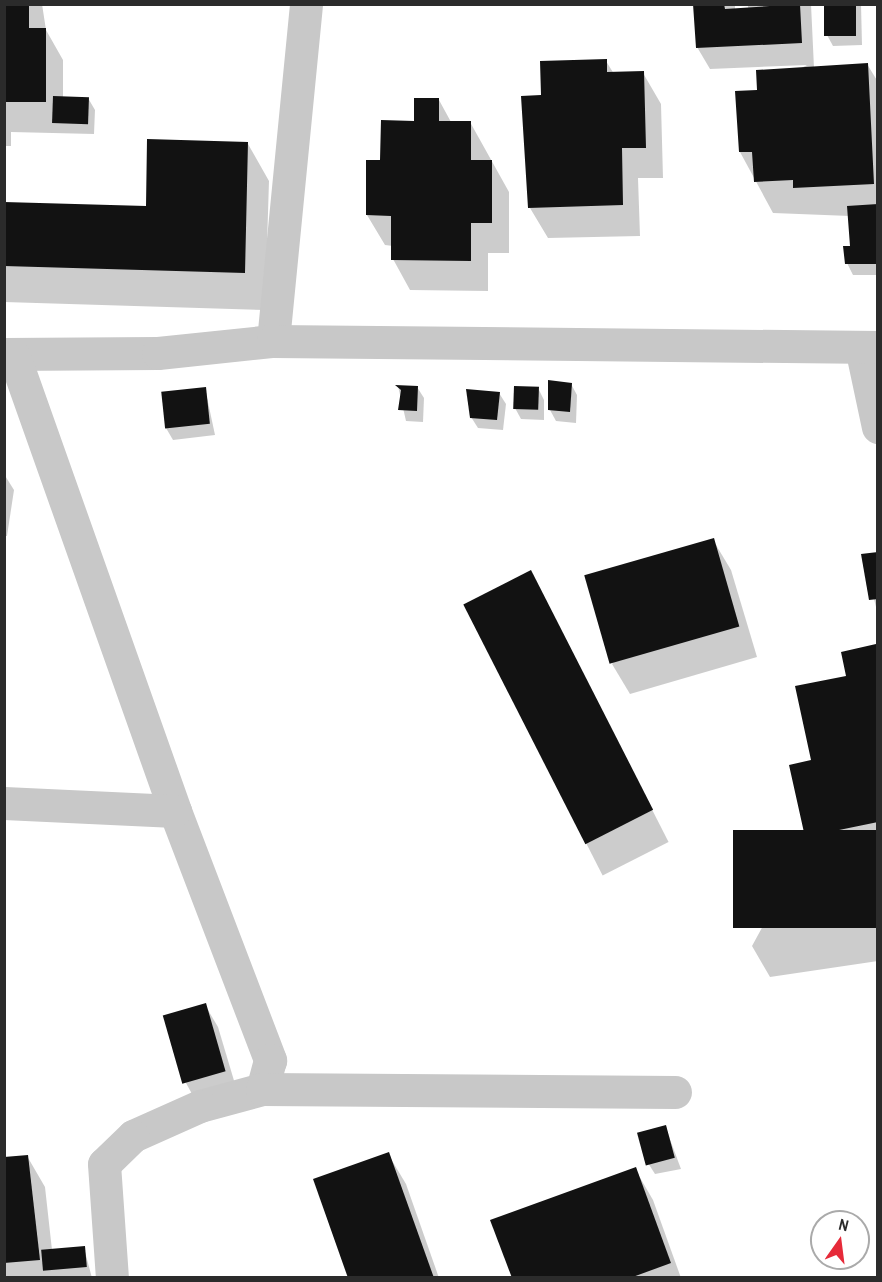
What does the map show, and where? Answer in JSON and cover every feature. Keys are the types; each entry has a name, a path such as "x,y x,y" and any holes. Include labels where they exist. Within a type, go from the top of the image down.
{"street":[{"path":"273,341 306,4"},
{"path":"262,1089 270,1060 175,811 9,355 158,353 273,341 869,347 878,427"},
{"path":"4,803 175,811"},
{"path":"112,1278 104,1164 133,1136 200,1106 262,1089 675,1092"}],"building":[{"path":"4,4 29,4 29,28 46,28 46,102 4,102"},
{"path":"693,4 724,4 725,9 800,4 802,43 696,48"},
{"path":"824,4 856,4 856,36 824,36"},
{"path":"607,59 607,72 644,71 646,148 622,148 623,205 528,208 521,96 541,95 540,61"},
{"path":"868,63 874,184 793,188 793,180 754,182 752,152 739,152 735,91 757,90 756,70"},
{"path":"53,96 89,97 88,124 52,123"},
{"path":"414,98 439,98 439,121 471,121 471,160 492,160 492,223 471,223 471,261 391,260 391,216 366,215 366,160 380,160 381,120 414,121"},
{"path":"147,139 248,142 245,273 4,266 4,202 146,206"},
{"path":"878,204 878,264 845,264 843,246 850,246 847,206"},
{"path":"548,380 572,383 570,412 548,410"},
{"path":"395,385 418,386 417,411 398,410 401,390"},
{"path":"514,386 539,387 538,410 513,409"},
{"path":"206,387 210,424 165,429 161,392"},
{"path":"466,389 500,392 497,420 470,418"},
{"path":"714,538 739,626 610,664 584,575"},
{"path":"878,552 878,599 869,600 861,554"},
{"path":"531,570 653,810 585,844 463,605"},
{"path":"876,644 878,822 805,837 789,765 811,760 795,686 846,676 841,652"},
{"path":"733,830 878,830 878,928 733,928"},
{"path":"206,1003 226,1071 182,1084 163,1015"},
{"path":"666,1125 675,1158 646,1166 637,1133"},
{"path":"389,1152 434,1278 348,1278 313,1179"},
{"path":"28,1155 40,1260 4,1263 4,1157"},
{"path":"636,1167 671,1263 630,1278 512,1278 490,1220"},
{"path":"85,1246 87,1267 43,1271 41,1250"}]}
